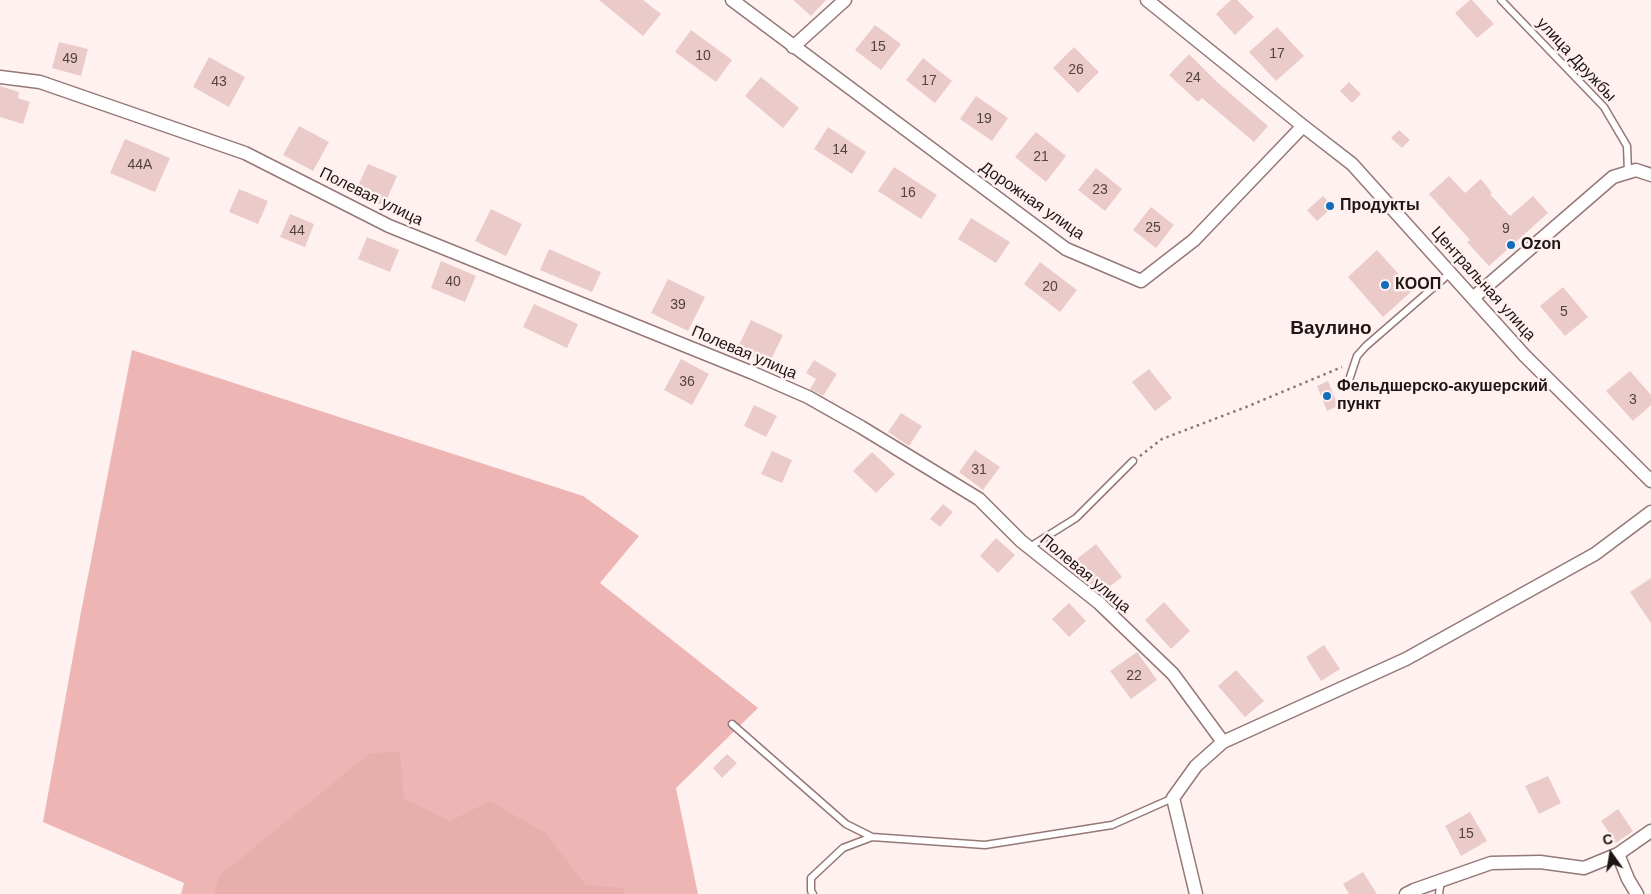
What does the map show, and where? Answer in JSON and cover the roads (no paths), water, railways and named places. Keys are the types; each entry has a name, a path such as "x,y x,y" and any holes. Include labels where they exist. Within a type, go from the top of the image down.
{"street":[{"name":"Дорожная улица","path":"732,0 1066,249 1141,281 1194,240 1303,126"},
{"path":"793,47 844,0"},
{"name":"Центральная улица","path":"1147,0 1352,164 1525,356 1651,481"},
{"name":"Полевая улица","path":"0,77 40,82 245,153 389,226 808,397 979,499 1028,548 1099,603 1172,674 1223,742"},
{"path":"1473,298 1613,177 1636,170 1651,175"},
{"path":"1196,894 1174,798 1196,766 1223,742 1406,659 1595,554 1651,512"},
{"path":"1406,894 1491,863 1540,862 1584,868 1618,854 1651,831"},
{"path":"1618,854 1628,879 1637,894"}],"lane":[{"name":"улица Дружбы","path":"1501,0 1604,107 1627,146 1628,172"},
{"path":"1349,380 1357,356 1366,346 1450,273"},
{"path":"1028,548 1076,518 1133,461"},
{"path":"732,724 846,824 872,837 985,845 1112,825 1174,798"},
{"path":"813,894 811,891 811,878 844,848 872,837"},
{"path":"1439,894 1441,880"}],"place":[{"name":"Продукты","path":"1330,206"},
{"name":"Ozon","path":"1511,245"},
{"name":"КООП","path":"1385,285"},
{"name":"Фельдшерско-акушерский пункт","path":"1327,396"}],"district":[{"name":"Ваулино","path":"1331,329"}]}
